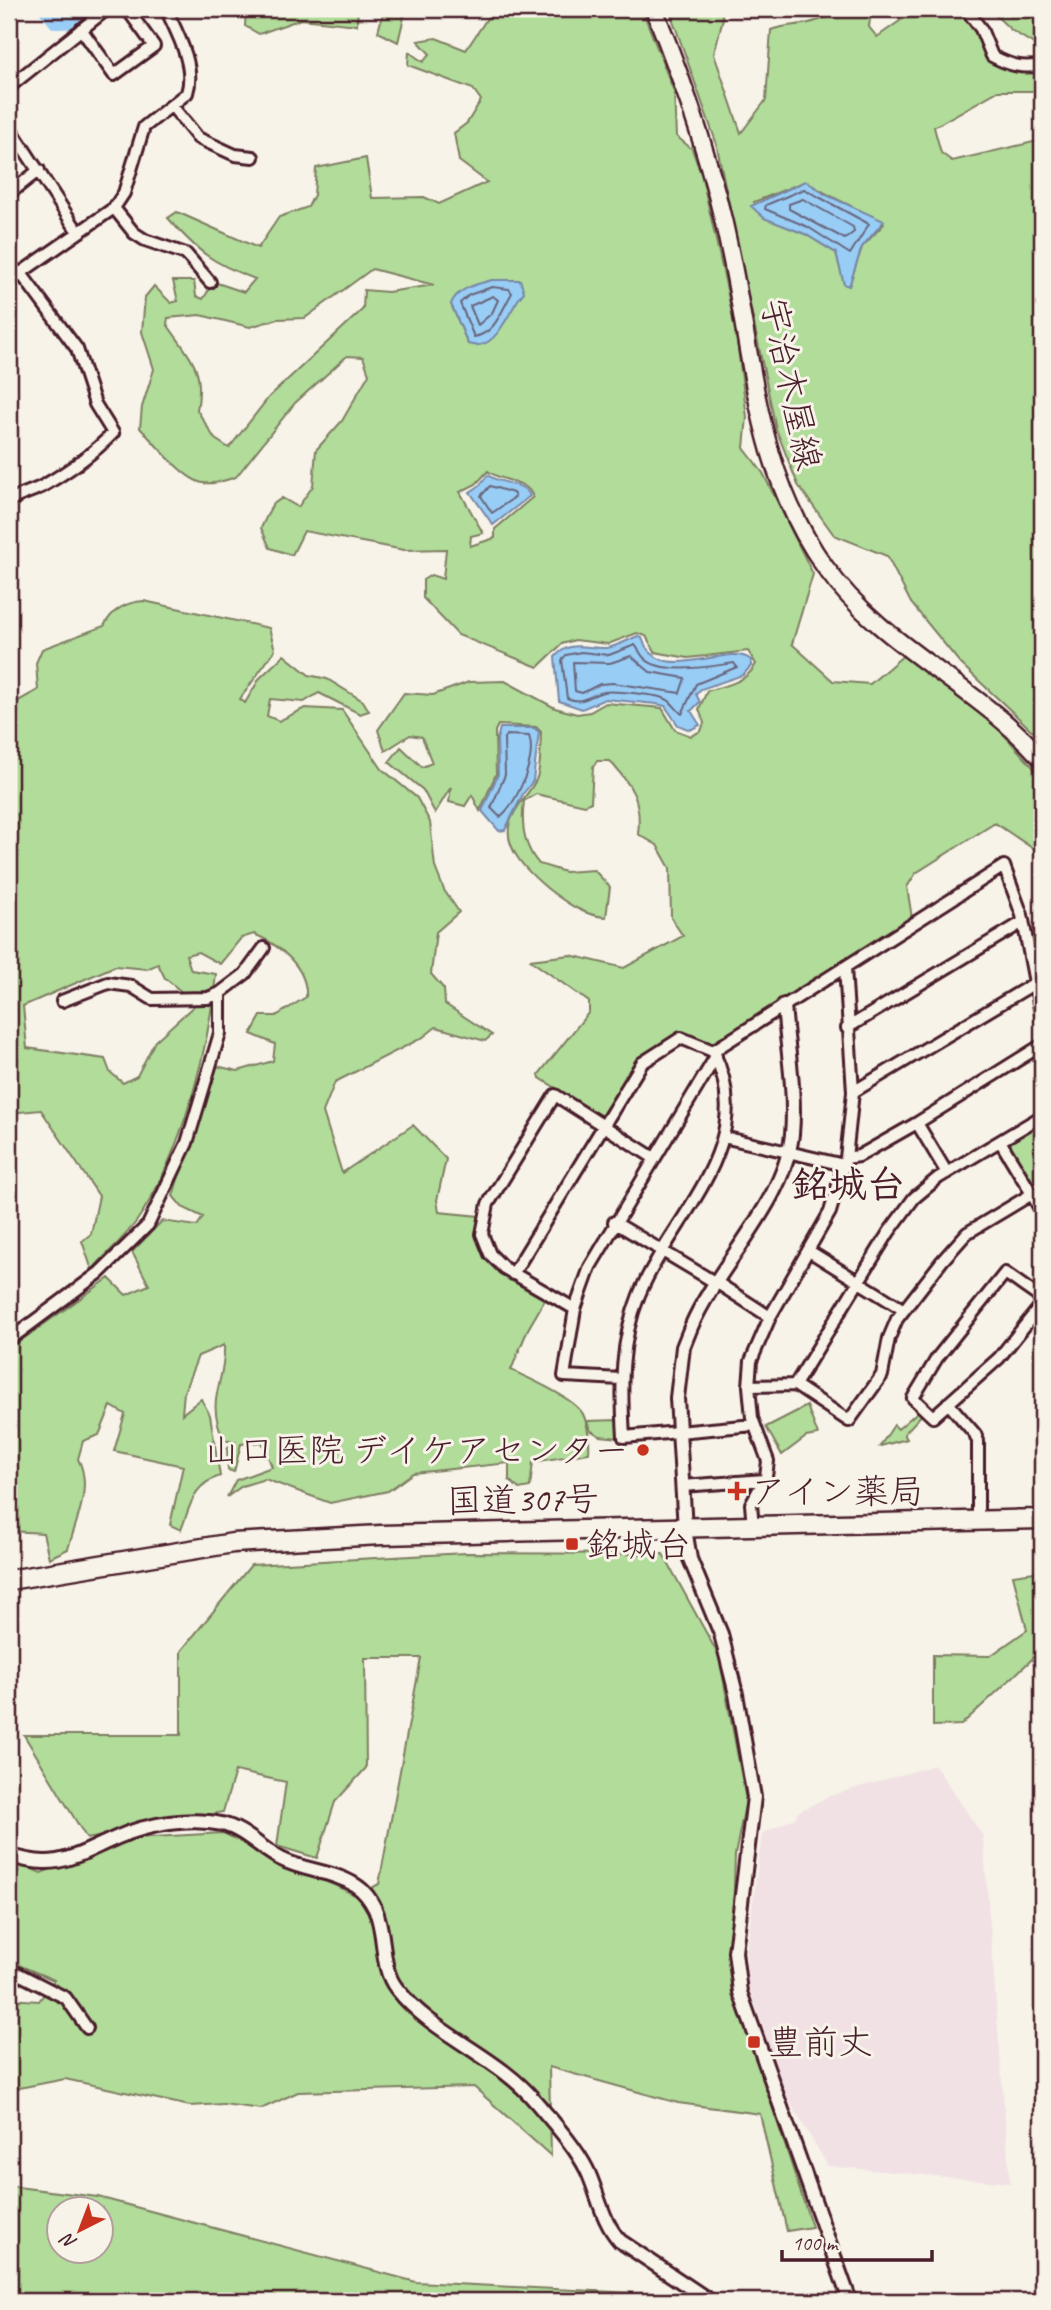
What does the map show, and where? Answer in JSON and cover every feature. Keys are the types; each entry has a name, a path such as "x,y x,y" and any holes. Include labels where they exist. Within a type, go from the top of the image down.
{"highway":[{"name":"国道307号","path":"9,1580 233,1543 381,1535 1042,1519"}],"main road":[{"name":"宇治木屋線","path":"654,9 703,141 730,248 761,423 774,471 791,511 827,570 859,607 897,642 990,709 1042,759"}],"street":[{"path":"9,87 107,9"},
{"path":"81,29 114,75 154,46 127,9"},
{"path":"15,276 114,208 124,193 144,127 187,93 190,85 183,45 166,9"},
{"path":"966,9 981,29 992,56 1011,66 1042,65"},
{"path":"172,106 198,138 235,155 253,157"},
{"path":"9,126 78,232"},
{"path":"9,194 39,170"},
{"path":"114,208 134,233 186,254 210,282"},
{"path":"9,262 15,276 77,349 95,404 113,433 77,464 41,487 25,491 9,501"},
{"path":"621,1379 564,1376 580,1288 614,1222 714,1053 784,1005 1004,866 1023,922 1042,1019"},
{"path":"847,1028 1023,922"},
{"path":"62,1000 108,983 131,986 152,999 208,998 220,993 245,974 264,948"},
{"path":"753,1527 751,1504 765,1480 768,1461 754,1425 749,1386 756,1343 830,1212 845,1162 853,1092 845,967"},
{"path":"853,1092 1035,983"},
{"path":"9,1340 99,1273 148,1225 187,1143 220,1033 220,993"},
{"path":"784,1005 792,1119 788,1151 770,1194 698,1312 683,1347 677,1398 678,1432 685,1529 690,1559 724,1646 754,1797 735,1952 740,1992 850,2301"},
{"path":"513,1274 642,1063 681,1038 714,1053"},
{"path":"723,1137 845,1162 917,1123 1042,1045"},
{"path":"714,1053 726,1097 723,1137 705,1183 662,1251 639,1295 632,1315 623,1352 621,1379 624,1437 754,1425"},
{"path":"575,1309 513,1274 490,1254 482,1223 488,1204 555,1095 654,1158"},
{"path":"795,1385 901,1213 920,1192 1042,1116"},
{"path":"917,1123 947,1173"},
{"path":"1000,1141 1042,1213"},
{"path":"749,1386 795,1385 849,1421 882,1375 889,1338 904,1310 942,1261 967,1233 1031,1194"},
{"path":"614,1222 770,1317"},
{"path":"808,1251 904,1310"},
{"path":"1004,1273 1042,1302 999,1358 933,1417 913,1398 937,1358 1004,1273"},
{"path":"948,1403 978,1441 978,1521"},
{"path":"682,1486 765,1480"},
{"path":"9,1855 26,1861 51,1863 78,1857 138,1830 179,1823 215,1823 235,1828 282,1860 352,1883 363,1891 377,1913 387,1975 397,1990 421,2012 518,2082 536,2101 585,2167 611,2232 620,2241 710,2301"},
{"path":"9,1969 66,1998 87,2028"}],"shaded area":[{"path":"935,1765 983,1836 1010,2183 828,2166 787,2097 748,1984 746,1954 762,1834 795,1818 798,1812 829,1796"}],"green space":[{"path":"246,9 358,9 357,25 301,19 259,34 245,26"},
{"path":"384,9 406,9 398,42 378,32"},
{"path":"488,9 642,9 674,92 676,136 692,149 702,177 735,326 747,417 744,448 763,473 813,574 792,644 833,681 870,684 905,654 988,717 1042,777 1042,866 1038,852 995,823 916,873 907,887 912,918 712,1044 682,1031 638,1060 601,1116 540,1078 539,1074 589,1012 589,1002 530,960 570,955 624,968 683,936 671,918 670,868 657,845 638,834 637,802 630,786 610,761 597,761 593,767 591,802 585,805 536,794 524,801 524,834 529,850 539,864 565,872 594,870 610,887 606,917 598,916 575,908 548,889 519,860 510,842 512,816 538,775 541,732 536,727 498,725 495,731 496,774 480,811 472,795 465,806 449,802 451,787 435,813 423,790 389,762 401,747 422,767 432,763 422,737 410,735 385,751 378,730 404,693 433,695 469,682 505,681 555,708 577,714 590,712 606,703 662,708 675,730 691,736 701,731 704,723 699,709 707,691 735,682 752,670 756,664 748,651 688,658 655,652 646,636 637,633 608,644 575,640 562,644 538,667 458,635 423,598 423,580 431,575 443,579 446,549 404,550 304,531 292,555 270,548 261,528 272,505 282,498 298,507 313,486 316,450 342,421 369,374 363,357 347,356 295,403 236,477 211,483 195,480 178,468 140,428 142,407 154,369 142,332 145,297 154,286 171,303 178,301 173,281 194,281 196,296 203,299 214,282 244,292 255,279 227,268 207,255 188,240 168,218 177,212 258,248 279,217 308,207 314,195 316,168 366,158 372,198 424,197 439,204 487,182 459,161 454,133 467,123 481,100 473,89 408,65 409,52 423,62 430,54 418,41 436,38 466,50 488,17","holes":["372,269 434,285 388,292 364,290 363,309 269,397 229,448 215,439 197,410 199,384 194,364 167,324 168,318 200,315 250,327 277,319 305,318","492,280 520,280 513,305 504,320 468,344 451,304","488,471 525,487 533,497 495,529 495,538 470,546 471,536 483,533 460,492 476,484"]},
{"path":"669,9 720,9 723,18 714,54 741,133 766,100 771,30 811,23 849,10 871,10 869,27 877,37 904,18 929,17 933,9 947,9 954,15 963,12 973,23 984,48 1038,71 1040,79 1033,91 998,91 934,127 941,153 952,161 1042,140 1042,740 960,663 911,603 887,556 834,535 798,485 776,429 716,142","holes":["806,181 884,224 862,247 849,286 844,284 836,253 805,234 764,218 754,202"]},
{"path":"989,9 1042,9 1042,49 1011,30"},
{"path":"144,601 269,628 275,650 240,699 245,703 260,678 284,655 309,675 327,679 363,701 369,711 360,714 319,693 304,702 270,699 267,716 279,721 305,708 342,710 382,769 417,798 430,822 435,867 444,890 459,912 436,932 431,974 444,989 445,1004 492,1035 485,1041 436,1027 422,1038 335,1082 323,1112 342,1173 413,1125 446,1159 437,1200 439,1212 479,1216 478,1232 488,1257 509,1276 546,1298 528,1329 511,1370 550,1389 578,1408 586,1423 589,1453 533,1462 530,1487 519,1489 509,1480 509,1463 413,1473 388,1491 330,1503 265,1479 242,1486 227,1497 236,1480 272,1467 262,1442 241,1444 234,1472 228,1470 227,1448 235,1442 224,1440 216,1413 224,1345 198,1356 184,1392 182,1414 201,1399 210,1415 220,1476 198,1490 181,1530 170,1525 183,1466 114,1451 125,1414 111,1406 99,1435 83,1441 78,1459 82,1469 84,1492 68,1549 49,1558 43,1533 9,1531 9,1349 109,1278 126,1295 149,1285 132,1252 162,1221 197,1226 203,1217 182,1207 173,1196 212,1065 238,1071 273,1061 275,1044 251,1034 261,1016 276,1016 306,997 302,976 290,958 273,944 254,934 241,938 220,964 198,952 186,955 191,970 216,974 214,991 183,993 165,978 158,964 147,969 115,966 23,1006 27,1048 105,1059 110,1072 123,1083 137,1076 155,1041 197,1003 212,1005 194,1089 163,1174 136,1222 92,1270 82,1241 91,1234 99,1196 41,1110 9,1113 9,706 38,690 36,663 42,649 104,626 120,608"},
{"path":"1042,1120 1042,1205 1009,1147 1011,1138"},
{"path":"807,1406 818,1435 806,1437 782,1455 766,1427"},
{"path":"922,1408 925,1411 904,1434 907,1439 880,1446 894,1425 898,1429"},
{"path":"618,1420 619,1438 600,1436 590,1430 587,1421"},
{"path":"465,1553 663,1554 719,1656 746,1800 735,1855 731,1981 812,2227 787,2231 760,2114 678,2103 549,2067 551,2156 474,2087 298,2092 261,2109 223,2104 190,2106 65,2079 9,2090 9,1999 39,2001 54,1980 9,1961 9,1859 41,1873 135,1838 223,1833 357,1896 379,1884 421,1658 365,1658 366,1768 335,1802 317,1858 277,1846 286,1782 235,1771 223,1812 87,1839 24,1735 181,1735 181,1651 251,1565"},
{"path":"1042,1571 1042,1650 961,1725 933,1726 933,1655 990,1656 1027,1630 1013,1575"},
{"path":"9,2186 74,2194 46,2194 46,2264 116,2264 116,2202 416,2282 654,2294 680,2301 9,2301"}],"water":[{"path":"806,181 826,195 884,221 862,247 849,286 844,284 836,253 805,234 764,218 751,206"},
{"path":"492,280 520,280 524,292 495,336 478,345 468,344 451,304 463,290"},
{"path":"488,475 523,488 530,496 493,525 470,492"},
{"path":"638,636 651,653 663,660 695,661 741,655 751,660 751,666 743,675 701,689 696,694 700,702 691,711 700,725 690,730 678,725 665,706 656,704 605,699 582,709 559,701 555,657 561,651 579,646 610,647"},
{"path":"500,728 534,728 539,732 533,781 523,794 505,830 499,831 482,811 498,774 497,739"}],"waterway":[{"path":"48,9 57,20 84,19 97,9"}],"place":[{"name":"山口医院 デイケアセンター","path":"643,1450"},
{"name":"アイン薬局","path":"737,1491"},
{"name":"銘城台","path":"572,1544"},
{"name":"豊前丈","path":"754,2042"}],"district":[{"name":"銘城台","path":"848,1184"}]}
